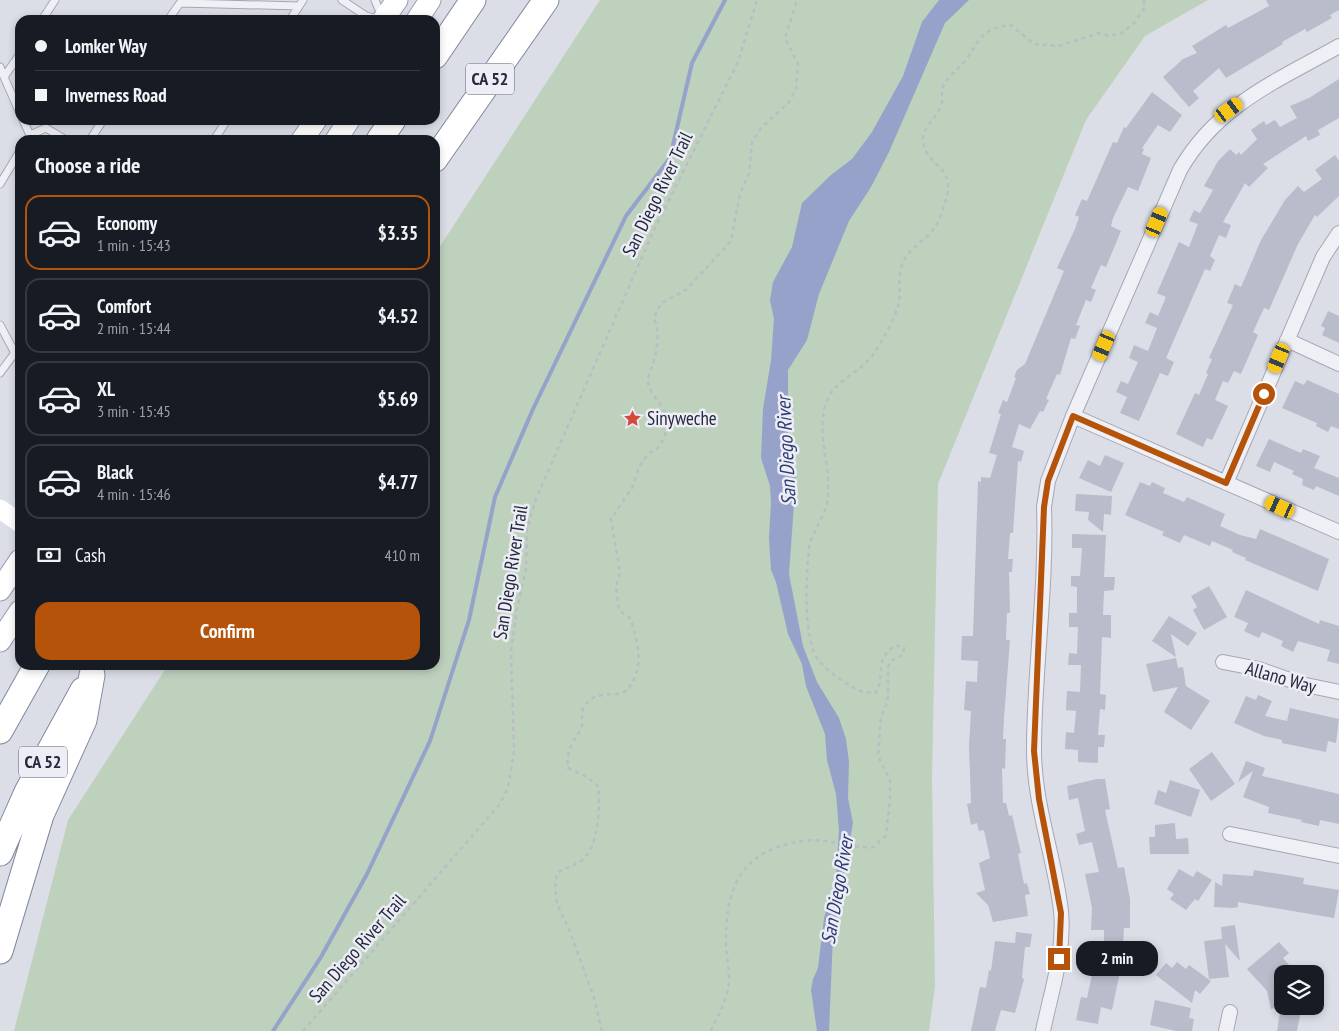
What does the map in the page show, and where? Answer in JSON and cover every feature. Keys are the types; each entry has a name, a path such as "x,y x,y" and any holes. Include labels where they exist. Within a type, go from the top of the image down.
{"highway":[{"path":"440,49 473,0"},
{"name":"CA 52","path":"440,152 546,0"},
{"path":"2,727 34,670"},
{"path":"0,950 41,815 84,720 95,670"},
{"name":"CA 52","path":"0,853 28,792 95,670"}],"main road":[{"path":"386,15 397,0"},
{"path":"420,15 430,0"},
{"path":"0,590 15,568"},
{"path":"0,641 15,618"}],"street":[{"path":"1043,1031 1059,959 1062,928 1059,901 1039,799 1034,751 1044,507 1048,481 1073,416 1180,170 1195,146 1216,121 1244,99 1339,46"},
{"path":"1226,483 1323,257 1339,233"},
{"path":"1287,340 1339,364"},
{"path":"1073,416 1339,532"},
{"path":"0,509 15,520"},
{"name":"Allano Way","path":"1223,662 1259,669 1300,684 1339,692"},
{"path":"1230,834 1339,856"},
{"path":"1226,1031 1230,1012"}],"lane":[{"path":"45,15 55,0"},
{"path":"342,0 364,15"},
{"path":"375,0 380,15"},
{"path":"171,15 179,1 301,3"},
{"path":"293,15 301,3"},
{"path":"4,77 15,61"},
{"path":"0,66 15,102"},
{"path":"32,135 46,128 58,135"},
{"path":"0,184 15,159"},
{"path":"0,325 15,350"},
{"path":"0,374 15,358"}],"path":[{"name":"San Diego River Trail","path":"303,1031 499,805 508,788 514,751 511,651 517,609 526,569 527,530 534,501 653,232 738,62 757,0"},
{"path":"602,1031 594,998 570,929 557,904 555,888 557,873 577,864 587,855 594,837 599,799 598,786 587,777 568,768 566,754 582,726 581,712 586,703 603,694 620,694 630,688 639,670 639,653 631,619 619,610 616,588 620,572 611,519 632,488 639,467 648,454 658,448 665,436 667,415 652,394 647,381 658,352 659,331 654,318 661,303 686,290 731,241 740,193 749,174 752,142 761,128 789,102 796,90 798,64 786,38 797,0"},
{"path":"711,1031 724,1006 729,987 726,945 728,920 732,890 745,866 766,852 780,846 803,841 874,847 886,835 890,780 878,756 880,717 888,700 888,666 891,661 903,655 904,648 896,646 887,651 880,667 880,686 876,692 864,693 833,675 818,660 813,650 807,615 806,590 809,548 828,500 829,483 822,432 826,402 833,390 872,357 896,312 899,300 898,278 903,263 912,248 936,226 948,195 947,176 938,163 928,154 923,140 927,126 935,119 942,104 942,88 951,74 963,63 978,38 991,29 1011,25 1034,44 1059,46 1099,33 1109,36 1122,33 1135,22 1144,8 1144,0"}],"green space":[{"path":"600,0 1208,0 1145,36 1086,120 938,484 932,778 935,986 929,1031 14,1031 68,820 165,670 440,670 440,246"}],"water":[{"name":"San Diego River","path":"939,0 969,0 945,23 889,152 871,187 849,221 819,294 807,340 788,370 788,445 796,476 789,574 803,646 817,682 839,718 846,739 849,762 848,798 853,823 833,936 829,1031 817,1031 811,990 818,968 824,918 836,878 839,830 836,794 827,760 825,734 806,686 802,664 788,634 776,582 771,570 769,538 770,486 761,458 763,409 771,360 774,319 770,300 773,282 792,247 802,203 831,175 852,159 872,132 903,76 922,22"}],"building":[{"path":"1266,0 1339,0 1339,10 1330,15 1332,18 1307,32 1305,29 1282,42 1283,44 1226,78 1219,68 1193,91 1199,98 1189,107 1163,77 1183,59 1197,53 1192,46 1226,25 1228,28 1269,6"},
{"path":"1339,79 1339,118 1318,130 1320,135 1308,141 1306,136 1263,164 1268,168 1249,187 1245,183 1223,222 1231,225 1226,238 1219,235 1210,256 1215,260 1210,271 1205,269 1166,358 1174,362 1168,376 1160,373 1139,421 1120,413 1127,397 1116,392 1121,381 1128,384 1138,362 1129,358 1134,345 1148,351 1157,328 1145,323 1150,312 1158,316 1166,297 1157,293 1179,242 1189,247 1198,224 1189,221 1194,210 1200,213 1213,190 1204,186 1218,161 1230,149 1236,155 1239,152 1241,155 1257,139 1251,130 1264,121 1266,125 1275,120 1280,127 1297,118 1290,106 1309,98"},
{"path":"1152,92 1182,115 1170,132 1158,125 1142,148 1144,149 1142,154 1151,158 1138,191 1128,187 1113,218 1111,226 1121,231 1106,267 1101,265 1091,288 1096,290 1091,302 1086,300 1076,325 1080,326 1075,339 1071,338 1060,375 1057,374 1046,399 1049,400 1043,412 1040,411 1030,429 1019,424 1012,447 1024,451 1021,462 1018,461 1013,533 1010,533 1008,559 1013,559 1012,572 1009,572 1010,613 1007,613 1006,640 1010,640 1003,739 1006,739 1005,769 1002,768 1003,803 1006,803 1009,816 1012,815 1021,853 1018,854 1024,884 1027,883 1030,894 1025,895 1028,916 993,922 988,905 976,893 985,890 979,863 990,858 984,830 979,831 977,823 971,825 967,804 971,803 969,746 971,711 964,710 966,681 977,682 978,661 961,660 962,636 973,636 978,481 981,482 981,477 990,478 997,455 989,453 1001,414 998,413 1003,400 1007,402 1017,370 1025,364 1064,271 1057,268 1075,229 1079,217 1075,215 1082,199 1087,201 1113,142 1117,143 1124,127 1126,128"},
{"path":"1335,155 1339,161 1339,196 1317,217 1315,215 1298,244 1269,310 1264,308 1253,332 1258,335 1241,374 1234,371 1228,383 1223,381 1215,400 1228,406 1212,440 1207,438 1203,447 1176,434 1195,393 1199,395 1208,374 1206,373 1212,359 1209,358 1233,305 1227,303 1235,284 1241,287 1261,240 1285,200 1298,186 1304,192 1322,179 1315,170"},
{"path":"1328,311 1339,316 1339,343 1322,335 1325,328 1321,326"},
{"path":"1307,380 1339,394 1339,429 1331,426 1328,432 1316,426 1317,423 1282,408 1295,381 1304,385"},
{"path":"1269,439 1301,453 1303,449 1320,456 1314,468 1339,478 1339,496 1316,486 1314,490 1302,485 1303,479 1292,474 1294,471 1274,462 1270,472 1256,466"},
{"path":"1105,455 1124,463 1111,492 1079,478 1088,460 1100,466"},
{"path":"1140,482 1150,486 1152,482 1165,488 1163,493 1184,502 1187,497 1225,514 1220,526 1240,535 1256,539 1260,529 1329,559 1318,591 1245,560 1246,558 1232,552 1233,550 1212,541 1210,546 1184,535 1180,543 1162,535 1164,532 1125,515"},
{"path":"1076,494 1112,496 1111,515 1104,514 1103,532 1088,520 1089,512 1075,511"},
{"path":"1072,534 1106,535 1104,577 1115,577 1114,590 1104,591 1103,615 1111,615 1111,638 1102,637 1100,694 1106,695 1105,710 1100,709 1098,735 1105,735 1104,747 1098,747 1098,763 1078,762 1078,750 1065,749 1066,732 1074,733 1076,711 1066,710 1067,691 1080,692 1081,665 1068,665 1069,653 1077,654 1078,627 1069,627 1069,613 1077,613 1077,587 1071,586 1071,576 1080,576 1082,548 1072,548"},
{"path":"1209,586 1227,617 1204,630 1193,610 1197,607 1191,596"},
{"path":"1246,590 1319,624 1320,620 1339,626 1339,664 1327,661 1330,650 1298,641 1293,652 1281,646 1283,641 1262,632 1259,638 1244,631 1248,623 1234,617"},
{"path":"1169,616 1197,633 1188,646 1171,634 1176,657 1152,641"},
{"path":"1176,658 1178,668 1183,667 1186,686 1210,701 1191,730 1164,712 1178,687 1153,692 1146,664"},
{"path":"1258,695 1272,701 1265,716 1287,721 1290,708 1339,719 1336,743 1328,741 1326,752 1282,743 1282,740 1264,736 1234,723 1246,696 1256,700"},
{"path":"1212,752 1235,784 1211,801 1189,769"},
{"path":"1246,761 1265,768 1262,776 1339,794 1339,824 1320,820 1319,826 1301,822 1302,820 1268,813 1269,807 1243,797 1253,771 1238,782"},
{"path":"1105,779 1110,809 1105,810 1118,868 1124,867 1130,899 1130,928 1124,928 1122,962 1145,966 1144,974 1120,972 1112,1010 1101,1007 1098,1024 1076,1020 1081,997 1087,998 1093,970 1088,969 1090,951 1104,953 1104,930 1091,930 1092,908 1085,874 1099,872 1092,842 1079,845 1076,834 1085,831 1078,798 1069,800 1067,786"},
{"path":"1170,780 1200,790 1191,817 1154,804 1158,790 1166,793"},
{"path":"1175,823 1176,839 1188,838 1189,854 1150,854 1149,837 1155,837 1155,825"},
{"path":"1179,869 1193,877 1197,871 1212,880 1198,901 1195,899 1186,910 1170,899 1174,894 1167,889"},
{"path":"1254,870 1304,878 1303,884 1339,890 1334,918 1238,902 1238,907 1214,907 1215,882 1222,886 1223,874 1253,876"},
{"path":"1235,925 1240,961 1225,944 1229,977 1209,979 1204,941 1222,939 1221,927"},
{"path":"1016,932 1032,934 1030,947 1025,947 1022,978 1024,979 1015,1013 1001,1010 995,1031 971,1031 980,987 986,988 989,970 991,971 995,941 1015,943"},
{"path":"1279,942 1289,953 1283,958 1289,965 1274,965 1274,1008 1271,1009 1267,991 1247,969"},
{"path":"1177,962 1186,969 1189,965 1211,981 1200,994 1195,990 1192,1003 1156,975 1166,963 1172,968"},
{"path":"1155,1000 1191,1008 1189,1018 1194,1019 1192,1031 1176,1031 1150,1025"},
{"path":"1280,1015 1300,1015 1297,1031 1277,1031"}],"waterway":[{"path":"273,1031 321,957 367,874 430,741 469,620 495,497 533,409 626,216 670,158 692,63 725,0"}],"place":[{"name":"Sinyweche","path":"633,418"}],"route":[{"path":"1059,959 1062,928 1061,913 1039,799 1034,751 1044,507 1045,494 1052,469 1073,416 1226,483 1264,394"}]}
